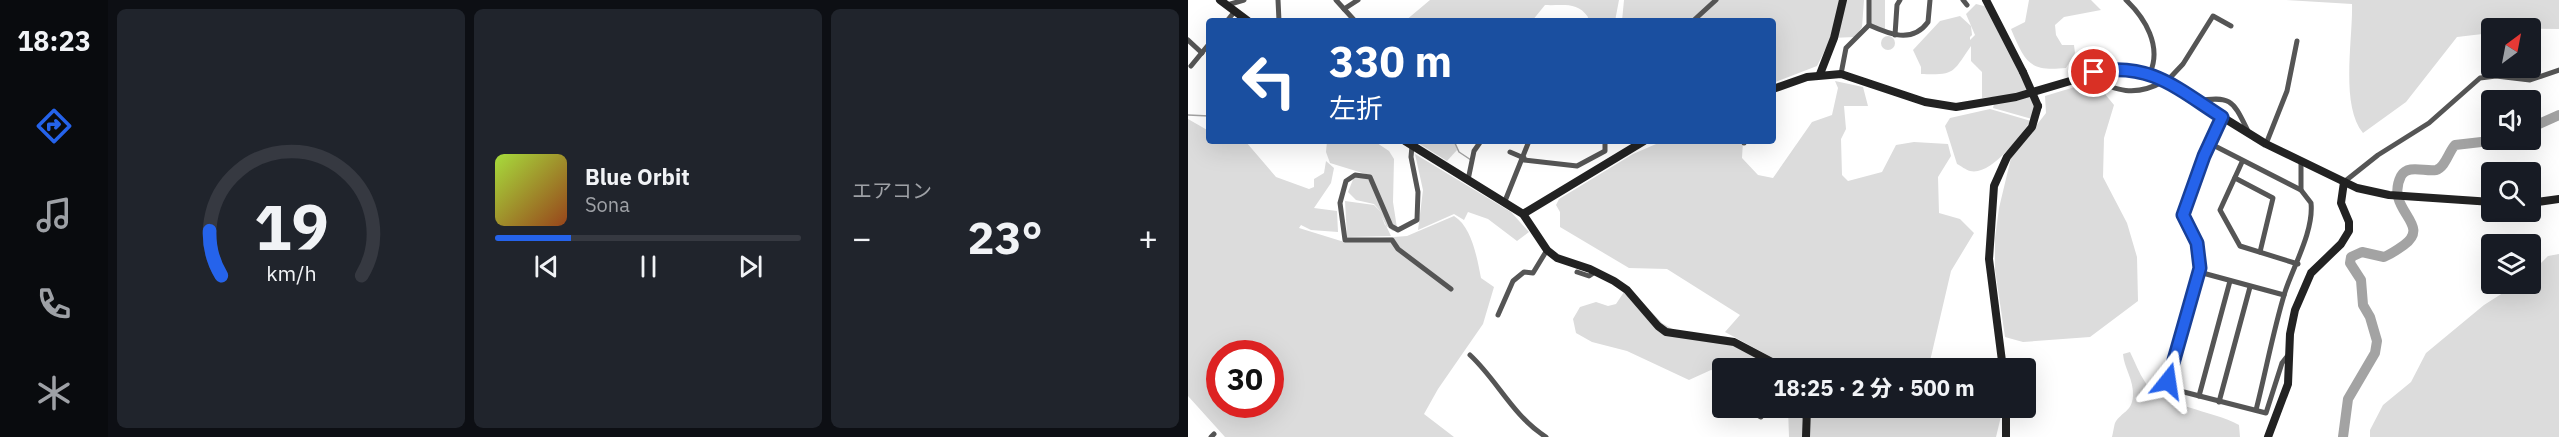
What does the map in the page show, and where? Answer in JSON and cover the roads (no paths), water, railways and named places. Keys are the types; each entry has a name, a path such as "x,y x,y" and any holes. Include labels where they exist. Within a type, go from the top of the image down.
{"street":[{"path":"1223,3 1244,0"},
{"path":"1278,0 1279,18"},
{"path":"1336,0 1352,18"},
{"path":"1344,9 1358,0"},
{"path":"1696,18 1716,0"},
{"path":"1820,74 1834,38 1843,0"},
{"path":"1842,74 1846,48 1869,25 1869,0"},
{"path":"1895,35 1897,4 1900,0"},
{"path":"1869,25 1895,35 1913,34 1926,26 1930,0"},
{"path":"1986,0 2038,106 2032,127 2007,157 1994,186 1989,259 2002,358"},
{"path":"2126,0 2141,15 2149,29 2154,62 2150,73"},
{"path":"1223,3 1244,18"},
{"path":"1229,18 1235,11"},
{"path":"2082,76 2120,90 2135,92 2151,88 2165,81 2183,64 2213,16 2231,26"},
{"path":"1188,40 1202,53"},
{"path":"2266,144 2287,90 2297,41"},
{"path":"1191,66 1206,48"},
{"path":"1776,87 1820,74 1842,74 1924,102 1956,108 2016,97 2111,69 2150,73 2266,144 2344,182 2390,195 2481,201"},
{"path":"2268,437 2288,384 2291,323 2307,282 2318,265 2341,244 2349,231 2349,222 2341,203 2344,182 2372,159 2429,123 2480,78 2496,76 2530,80 2559,70"},
{"path":"2196,101 2223,98 2230,101 2237,108 2250,134"},
{"path":"2222,117 2209,143 2183,215 2199,252 2199,272 2168,381 2175,389 2266,413 2282,363 2290,353"},
{"path":"2209,143 2242,162 2301,190 2307,196 2312,209 2298,264 2284,295 2256,410"},
{"path":"1408,144 1418,192 1417,220 1398,230 1391,226 1370,177 1355,175 1346,181 1340,203 1345,240 1392,240 1398,249 1451,289"},
{"path":"1410,144 1523,214 1547,250 1557,258 1595,272 1627,290 1666,332 1734,342 1764,358"},
{"path":"1468,180 1473,151 1479,144"},
{"path":"1505,201 1528,144"},
{"path":"1510,152 1524,159 1577,166 1605,151 1605,144"},
{"path":"1523,214 1639,144"},
{"path":"2242,162 2220,210 2235,242 2240,246 2298,264"},
{"path":"2301,162 2301,190"},
{"path":"2235,178 2273,198 2260,252"},
{"path":"2541,201 2559,199"},
{"path":"1498,315 1513,281 1524,272 1533,273 1547,250"},
{"path":"1577,272 1589,276 1595,272"},
{"path":"2199,272 2284,295"},
{"path":"2199,396 2230,281"},
{"path":"2218,402 2250,286"},
{"path":"1470,355 1484,368 1518,416 1546,437"},
{"path":"2006,418 2006,437"},
{"path":"1806,437 1807,420"}],"waterway":[{"path":"1188,115 1206,116"},
{"path":"2541,123 2559,115"},
{"path":"2343,437 2348,399 2375,353 2377,341 2370,317 2363,305 2361,280 2350,263 2351,257 2362,252 2384,257 2404,245 2412,237 2411,223 2398,198 2397,188 2404,172 2412,169 2439,169 2455,145 2481,142"},
{"path":"1455,144 1459,152 1471,160"}]}
